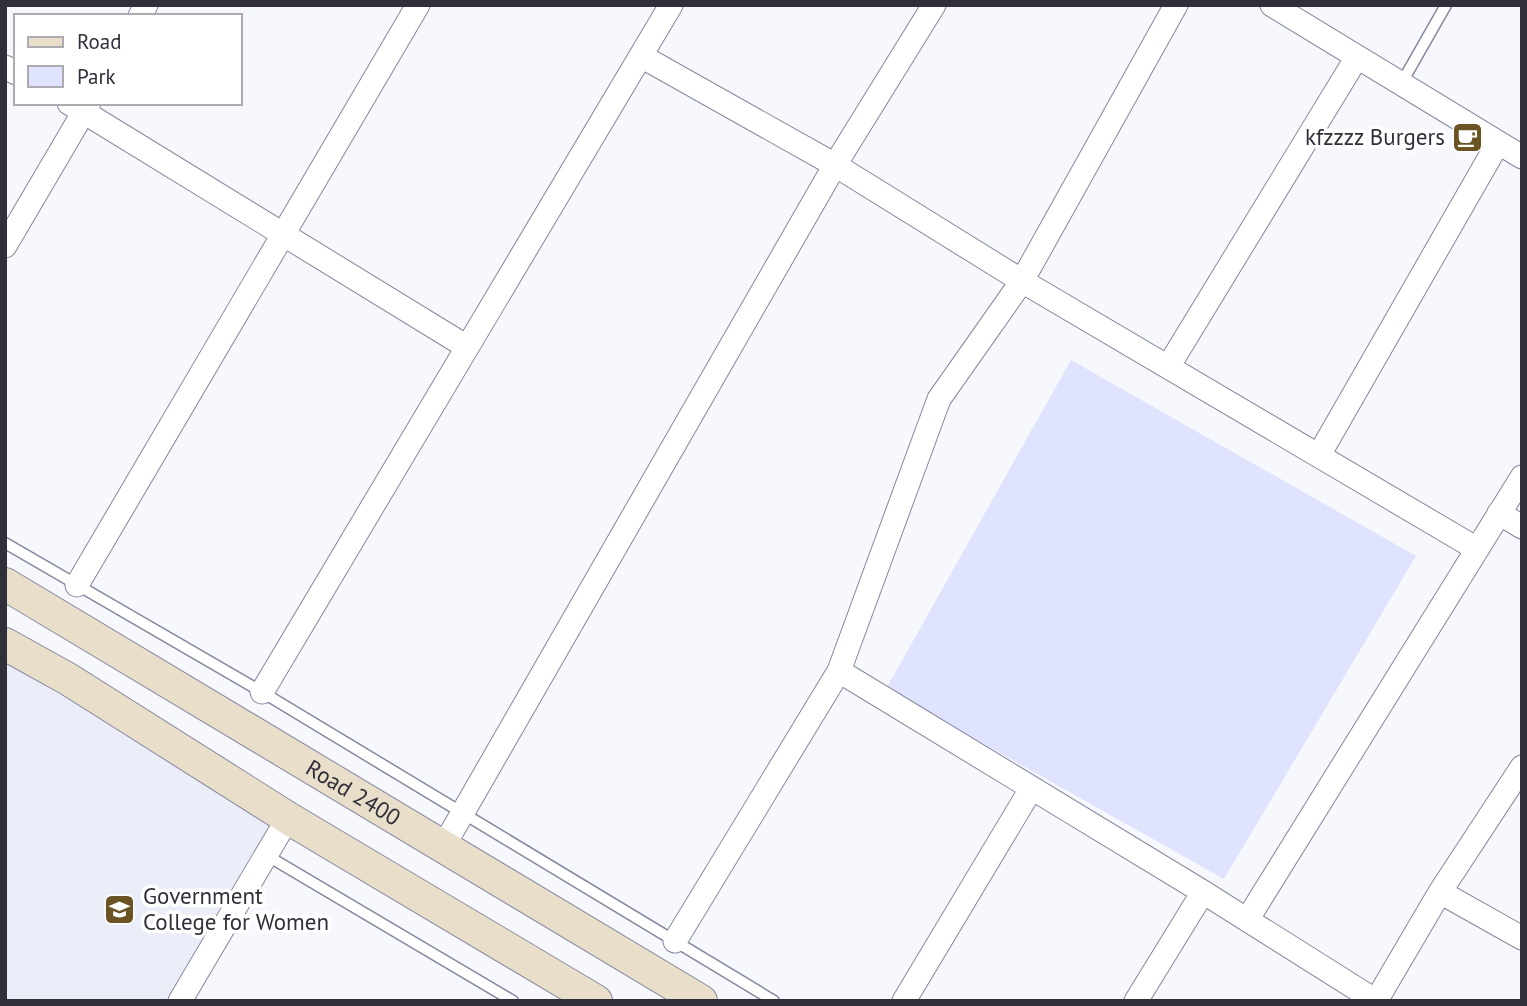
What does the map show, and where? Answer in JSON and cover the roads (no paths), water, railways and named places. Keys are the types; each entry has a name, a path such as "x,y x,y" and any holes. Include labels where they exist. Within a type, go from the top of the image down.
{"main road":[{"name":"Road 2400","path":"5,584 701,1001"},
{"path":"68,679 91,636"},
{"path":"5,644 68,679 288,818 596,1001"}],"street":[{"path":"77,585 418,5"},
{"path":"262,692 671,5"},
{"path":"443,847 835,164 934,5"},
{"path":"675,941 839,671 939,399 1022,282 1176,5"},
{"path":"1272,5 1522,157"},
{"path":"641,56 835,164 1022,282 1477,549"},
{"path":"1168,367 1357,57"},
{"path":"5,246 81,106 467,347"},
{"path":"1319,455 1498,143"},
{"path":"1247,920 1522,477"},
{"path":"1499,513 1522,527"},
{"path":"839,671 1203,892 1376,1001 1440,892 1522,767"},
{"path":"904,1001 1031,789"},
{"path":"180,1001 288,818"},
{"path":"1136,1001 1203,892"},
{"path":"1440,892 1522,938"}],"lane":[{"path":"1401,84 1446,5"},
{"path":"5,543 262,692 774,1001"},
{"path":"266,855 513,1001"}],"place":[{"name":"kfzzzz Burgers","path":"1468,137"},
{"name":"Government College for Women","path":"120,909"}]}
